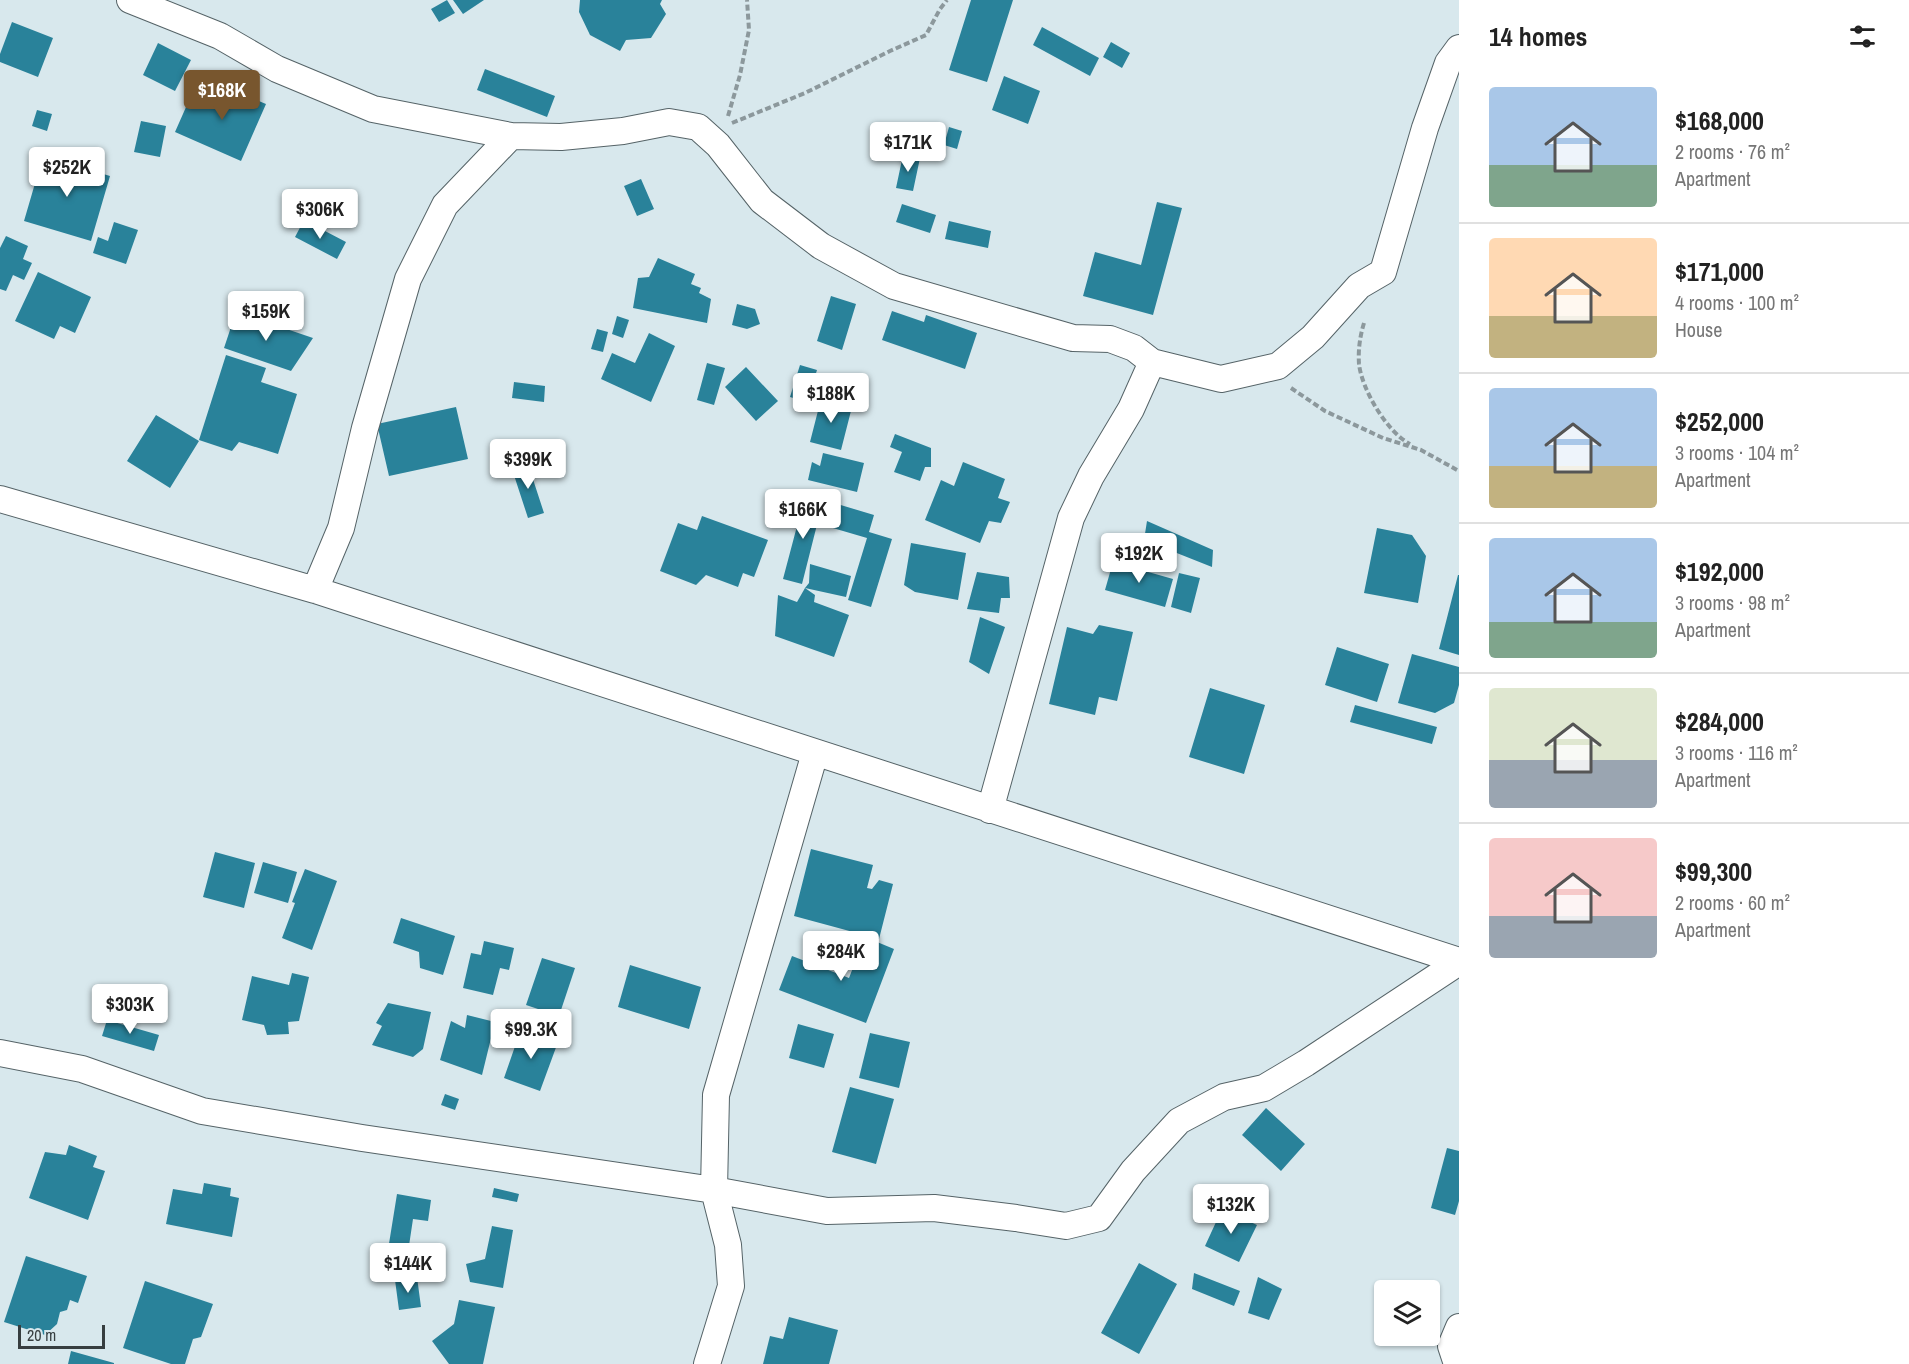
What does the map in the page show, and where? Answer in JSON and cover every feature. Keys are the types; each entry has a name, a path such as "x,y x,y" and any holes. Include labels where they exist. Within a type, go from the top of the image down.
{"street":[{"path":"130,0 220,36 277,69 373,109 511,136 571,136 623,131 669,122 698,127 718,145 762,201 821,246 894,286 1073,338 1110,339 1134,348 1152,362 1221,378 1278,366 1313,337 1359,286 1383,272 1425,128 1448,63 1459,48"},
{"path":"315,590 341,528 364,428 408,279 445,205 511,136"},
{"path":"990,810 1071,518 1091,476 1131,409 1152,362"},
{"path":"0,499 315,590 1459,961"},
{"path":"707,1364 731,1286 728,1245 714,1190 716,1095 815,753"},
{"path":"0,1053 82,1069 202,1111 362,1138 714,1190 827,1210 934,1208 1066,1226 1099,1218 1133,1171 1179,1121 1224,1097 1264,1088 1306,1063 1459,961"},
{"path":"1456,1364 1451,1346 1459,1327"}],"path":[{"path":"747,0 749,30 740,75 725,125 805,93 926,35 947,0"},
{"path":"1368,313 1360,335 1359,365 1370,397 1384,421 1402,440 1459,471"},
{"path":"1289,387 1325,411 1383,438 1421,450"}],"building":[{"path":"447,0 455,13 439,22 431,9"},
{"path":"453,0 484,0 463,14"},
{"path":"580,0 662,0 660,4 666,14 651,38 626,40 620,51 590,35 579,12"},
{"path":"971,0 1013,0 987,82 949,70"},
{"path":"12,22 53,38 38,77 0,62 0,54"},
{"path":"1042,27 1099,58 1090,76 1033,45"},
{"path":"1111,42 1130,53 1122,68 1103,57"},
{"path":"158,43 191,60 175,91 143,75"},
{"path":"485,69 555,96 547,117 477,90"},
{"path":"1004,76 1040,91 1028,124 992,110"},
{"path":"226,87 266,104 241,161 175,132 194,89 220,100"},
{"path":"37,110 52,114 47,131 32,126"},
{"path":"141,121 166,126 160,157 134,152"},
{"path":"949,127 962,131 957,149 944,145"},
{"path":"918,133 942,147 943,160 918,151"},
{"path":"903,155 920,158 913,191 896,188"},
{"path":"43,156 110,176 91,241 24,221"},
{"path":"641,179 654,209 637,216 624,186"},
{"path":"1157,202 1182,208 1153,315 1083,296 1095,252 1141,265"},
{"path":"902,204 936,215 930,233 896,222"},
{"path":"304,220 346,242 337,259 295,237"},
{"path":"949,221 991,231 988,248 945,239"},
{"path":"114,222 138,230 126,264 93,253 98,237 108,241"},
{"path":"6,236 28,246 23,259 32,263 24,280 13,275 6,291 0,289 0,248"},
{"path":"658,258 695,274 691,284 701,288 699,293 711,299 707,323 633,308 638,278 649,277"},
{"path":"38,272 91,297 75,333 60,326 54,339 15,321"},
{"path":"831,296 856,304 842,350 817,341"},
{"path":"737,304 755,309 760,324 747,329 732,325"},
{"path":"892,311 924,322 926,315 977,333 965,369 882,340"},
{"path":"236,312 313,338 291,371 224,348"},
{"path":"617,316 629,320 623,338 612,334"},
{"path":"597,329 608,332 603,352 591,349"},
{"path":"649,333 675,346 651,402 601,379 612,353 635,363"},
{"path":"226,355 266,368 261,382 297,394 278,454 239,442 232,451 199,440"},
{"path":"707,363 725,368 714,405 697,400"},
{"path":"800,365 817,370 807,402 790,397"},
{"path":"746,367 778,401 756,421 725,387"},
{"path":"514,382 545,386 544,402 512,398"},
{"path":"821,399 852,407 841,450 810,442"},
{"path":"456,407 468,459 389,476 377,424"},
{"path":"156,415 199,441 170,488 127,461"},
{"path":"895,434 931,448 931,467 925,467 920,481 894,472 902,452 890,447"},
{"path":"823,453 864,463 857,492 808,480 812,462 820,466"},
{"path":"527,461 544,513 528,518 511,466"},
{"path":"963,462 1005,479 998,498 1010,502 1001,523 989,521 980,543 925,520 941,480 954,486"},
{"path":"805,496 823,501 802,584 783,579"},
{"path":"834,503 874,515 869,532 892,539 871,607 848,600 867,538 826,526"},
{"path":"702,516 768,540 754,577 743,573 738,587 706,575 696,585 660,571 678,523 697,530"},
{"path":"1147,521 1213,550 1212,567 1144,540"},
{"path":"1377,528 1412,535 1426,556 1418,603 1364,593"},
{"path":"911,543 966,553 958,600 915,592 904,585"},
{"path":"1113,562 1173,579 1165,607 1105,590"},
{"path":"810,564 851,576 846,597 805,588 809,583"},
{"path":"977,572 1009,577 1010,598 1001,598 999,613 967,609"},
{"path":"1179,573 1200,578 1191,613 1171,607"},
{"path":"1459,575 1459,655 1439,649"},
{"path":"805,588 815,595 814,602 849,615 834,657 775,636 778,595 797,602"},
{"path":"980,617 1005,627 989,674 969,662"},
{"path":"1099,625 1133,632 1117,701 1099,697 1095,715 1049,704 1067,627 1093,634"},
{"path":"1337,647 1389,664 1377,702 1325,685"},
{"path":"1412,654 1459,667 1459,685 1454,703 1435,713 1398,703"},
{"path":"1210,688 1265,705 1244,774 1189,757"},
{"path":"1355,705 1437,727 1432,744 1350,722"},
{"path":"811,849 873,865 867,888 872,889 879,880 893,884 879,939 794,916"},
{"path":"215,852 255,863 244,908 203,897"},
{"path":"263,862 297,872 288,903 254,893"},
{"path":"305,869 337,881 312,950 282,938 295,903 292,902"},
{"path":"401,918 455,936 443,975 420,968 419,952 393,943"},
{"path":"865,937 894,949 866,1023 779,990 792,956 849,978"},
{"path":"484,941 514,948 509,970 500,968 493,995 463,988 471,953 481,955"},
{"path":"542,958 575,968 559,1016 526,1005"},
{"path":"630,965 701,987 689,1029 618,1007"},
{"path":"292,973 309,977 299,1021 288,1022 289,1034 267,1035 264,1025 242,1020 252,976 289,985"},
{"path":"388,1003 431,1012 423,1049 413,1057 372,1045 382,1026 376,1023"},
{"path":"467,1015 495,1022 482,1075 440,1060 451,1021 465,1028"},
{"path":"107,1020 159,1035 154,1051 102,1036"},
{"path":"798,1024 834,1034 824,1068 789,1058"},
{"path":"521,1029 558,1042 540,1091 504,1078"},
{"path":"870,1033 910,1042 899,1088 859,1078"},
{"path":"850,1087 894,1099 876,1164 832,1152"},
{"path":"445,1094 459,1099 455,1110 441,1105"},
{"path":"1266,1108 1305,1144 1281,1171 1242,1135"},
{"path":"69,1145 97,1156 93,1167 105,1171 88,1220 29,1198 45,1152 66,1155"},
{"path":"1447,1148 1459,1151 1459,1201 1455,1215 1431,1208"},
{"path":"204,1183 231,1188 230,1196 239,1198 232,1237 166,1224 173,1189 202,1194"},
{"path":"494,1188 519,1194 517,1202 492,1197"},
{"path":"397,1194 431,1200 428,1221 413,1219 407,1259 387,1256"},
{"path":"1222,1209 1257,1225 1239,1262 1205,1246"},
{"path":"492,1226 513,1230 503,1288 470,1282 466,1264 485,1259"},
{"path":"26,1256 87,1276 78,1303 70,1300 67,1310 60,1312 57,1324 45,1335 4,1322"},
{"path":"1139,1263 1177,1284 1139,1354 1101,1333"},
{"path":"1194,1273 1240,1291 1234,1306 1192,1289"},
{"path":"417,1277 421,1307 399,1310 395,1280"},
{"path":"1258,1277 1282,1289 1269,1320 1248,1313"},
{"path":"145,1281 213,1304 201,1337 193,1339 185,1364 171,1364 123,1348"},
{"path":"459,1300 495,1307 483,1364 449,1364 432,1341 454,1324"},
{"path":"789,1317 838,1330 829,1364 763,1364 770,1336 783,1339"},
{"path":"71,1351 114,1363 114,1364 68,1364"}]}
